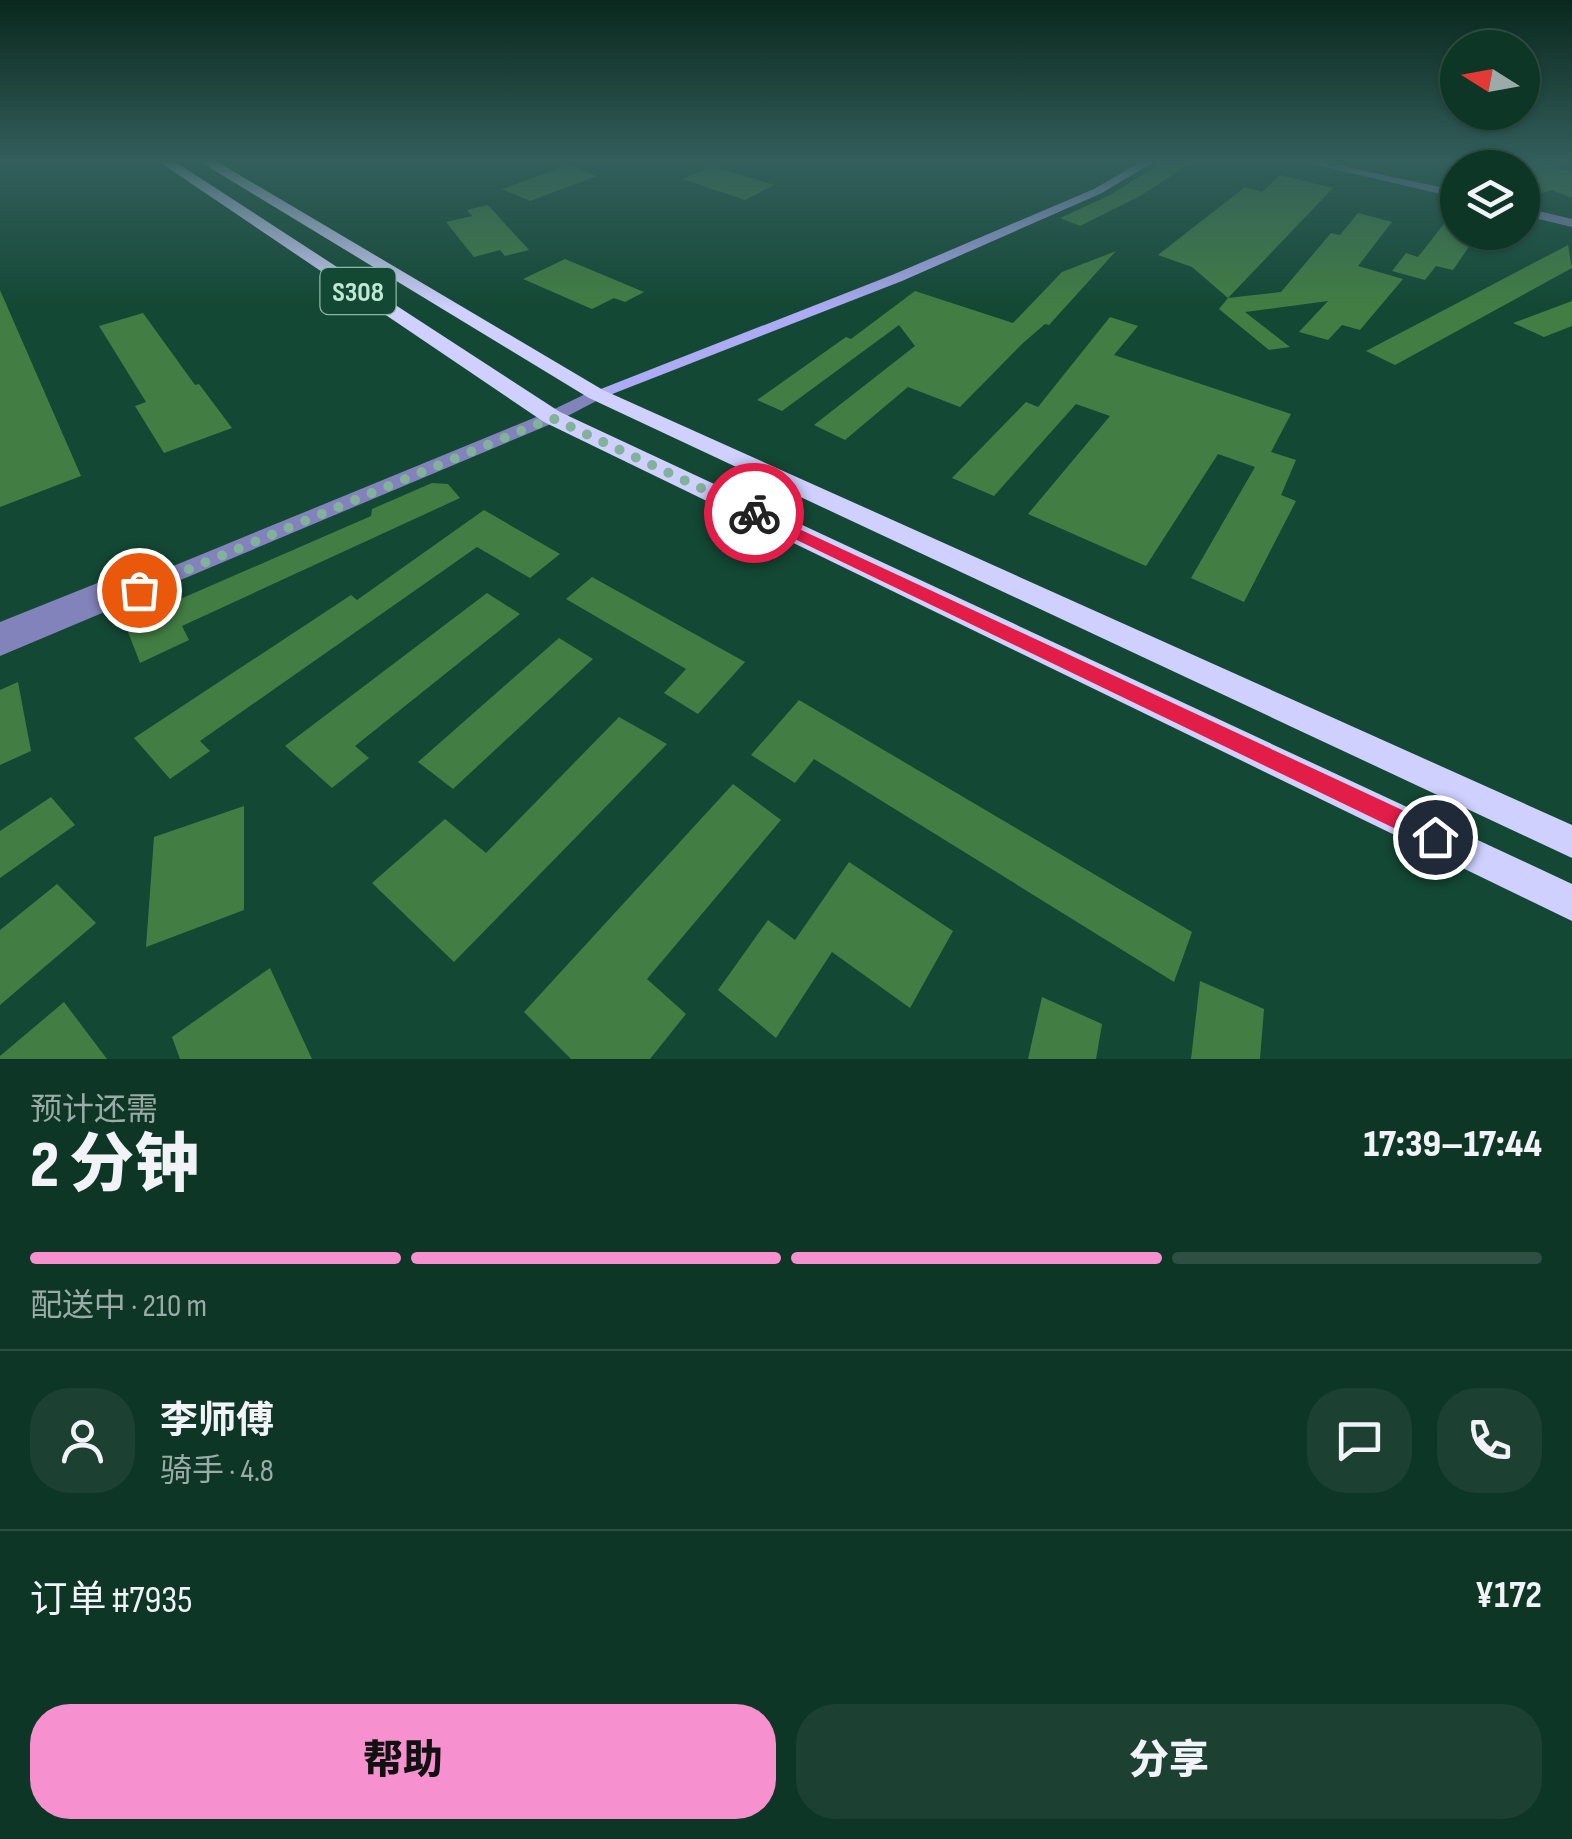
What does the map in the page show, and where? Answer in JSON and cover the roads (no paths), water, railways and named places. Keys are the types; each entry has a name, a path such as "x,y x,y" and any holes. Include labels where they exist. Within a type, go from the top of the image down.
{"main road":[{"name":"S308","path":"240,210 545,413 1572,903"},
{"name":"S308","path":"289,210 596,394 1572,842"},
{"path":"596,394 898,278 1053,210"}],"street":[{"path":"1540,215 1572,222"},
{"path":"0,631 596,394"},
{"path":"0,647 545,413"}]}
